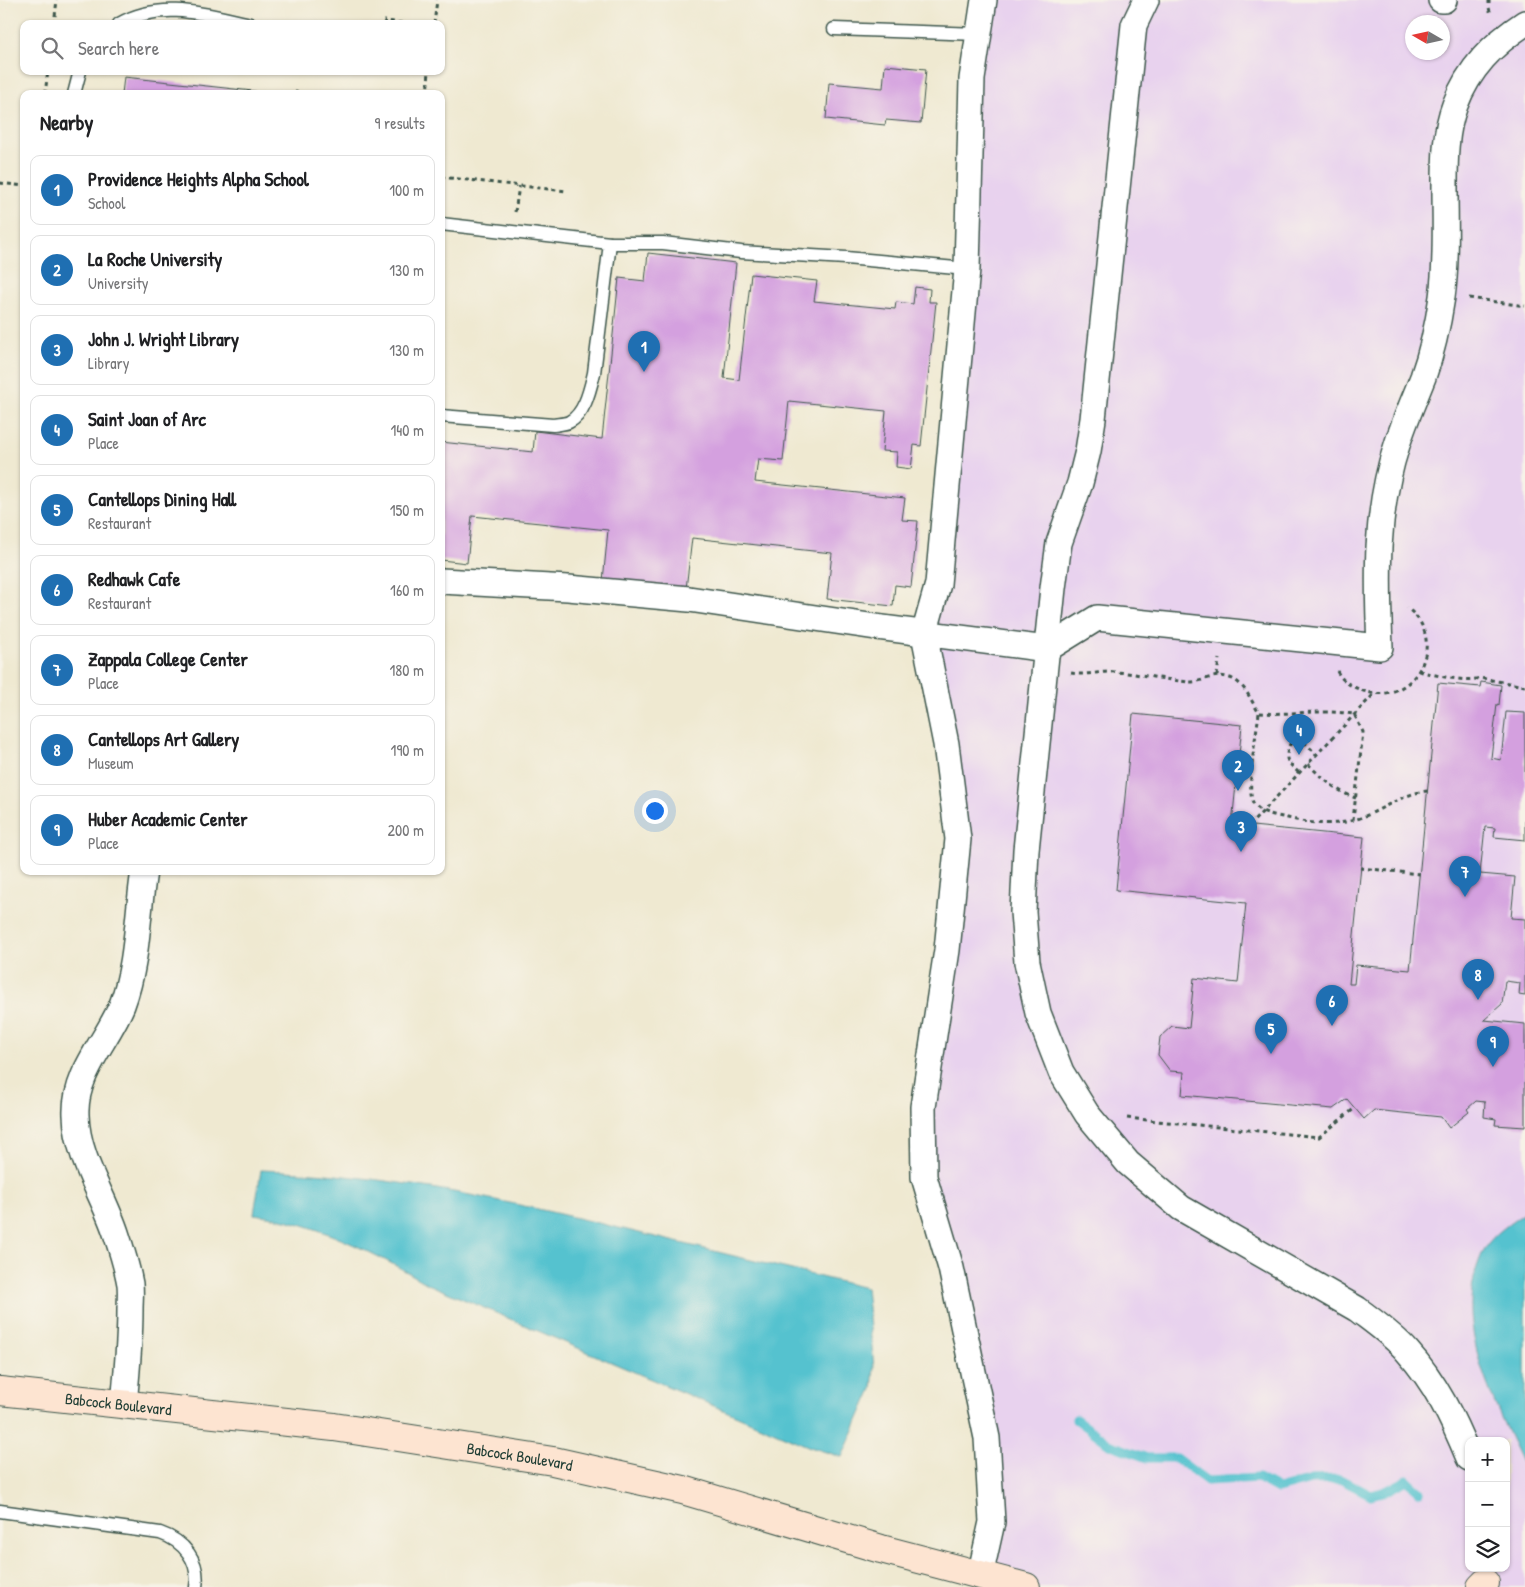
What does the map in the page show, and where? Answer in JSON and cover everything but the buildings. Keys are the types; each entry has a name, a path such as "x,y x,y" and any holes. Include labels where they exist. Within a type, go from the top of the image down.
{"main road":[{"name":"Babcock Boulevard","path":"0,1391 334,1427 553,1461 683,1490 881,1549 978,1581 1026,1587"}],"street":[{"path":"978,1581 992,1522 987,1438 951,1268 924,1177 923,1108 947,950 958,839 946,744 924,634 938,584 968,269 972,79 984,0"},
{"path":"1146,0 1134,25 1093,419 1088,451 1060,543 1053,588 1026,850 1023,912 1028,962 1038,1013 1061,1072 1087,1114 1128,1163 1181,1208 1202,1222 1357,1309 1383,1329 1406,1350 1434,1386 1454,1422 1465,1448"},
{"path":"445,581 568,588 688,599 924,634 1047,649 1097,618 1380,647 1377,563 1382,511 1397,445 1431,351 1442,296 1445,259 1445,150 1454,106 1464,84 1489,51 1525,24"},
{"path":"124,1404 130,1345 130,1284 116,1232 81,1148 76,1115 80,1089 91,1061 122,1005 132,971 139,927 144,875"}],"lane":[{"path":"125,20 148,12 168,9 188,10 232,20"},
{"path":"834,28 979,34"},
{"path":"75,90 79,75"},
{"path":"445,224 610,243 663,243 741,252 846,258 968,269"},
{"path":"445,416 553,425 569,422 580,412 594,373 610,243"},
{"path":"0,1512 160,1533 170,1536 188,1553 195,1564 196,1587"}],"path":[{"path":"54,20 57,0"},
{"path":"434,20 437,0"},
{"path":"46,90 47,75"},
{"path":"427,90 428,75"},
{"path":"445,177 566,191"},
{"path":"0,183 20,186"},
{"path":"1442,296 1525,306"},
{"path":"1047,649 1072,674 1117,672 1192,682 1217,676 1231,678 1242,686 1259,713 1249,789 1253,803 1263,812 1301,821 1327,823 1353,820 1376,812 1417,791 1428,791"},
{"path":"1419,671 1438,676 1475,680 1480,678 1525,686"},
{"path":"1250,826 1374,693"},
{"path":"1259,713 1330,712 1354,714"},
{"path":"1353,820 1363,732 1354,714"},
{"path":"1299,774 1287,762 1286,757 1290,744 1295,742 1305,743 1317,755"},
{"path":"1308,764 1339,791 1356,798"},
{"path":"1360,868 1420,874"},
{"path":"1087,1114 1319,1137 1355,1108"}],"shaded area":[{"path":"984,0 1525,0 1525,1587 1026,1587 980,1576 992,1522 923,1107 958,839 924,634"}],"water":[{"path":"261,1170 353,1177 444,1190 578,1218 866,1288 874,1367 872,1389 842,1457 810,1447 428,1284 388,1261 344,1240 299,1224 254,1214"},
{"path":"1525,1213 1525,1469 1489,1389 1473,1332 1471,1304 1475,1275 1485,1248 1498,1233"}],"waterway":[{"path":"1076,1419 1109,1444 1147,1458 1176,1458 1207,1481 1258,1478 1278,1489 1311,1480 1340,1479 1371,1495 1386,1491 1407,1480 1420,1492"}],"place":[{"name":"Providence Heights Alpha School","path":"644,372"},
{"name":"Saint Joan of Arc","path":"1299,755"},
{"name":"La Roche University","path":"1238,791"},
{"name":"John J. Wright Library","path":"1241,852"},
{"name":"Zappala College Center","path":"1465,897"},
{"name":"Cantellops Art Gallery","path":"1478,1000"},
{"name":"Redhawk Cafe","path":"1332,1026"},
{"name":"Cantellops Dining Hall","path":"1271,1054"},
{"name":"Huber Academic Center","path":"1493,1067"}]}
